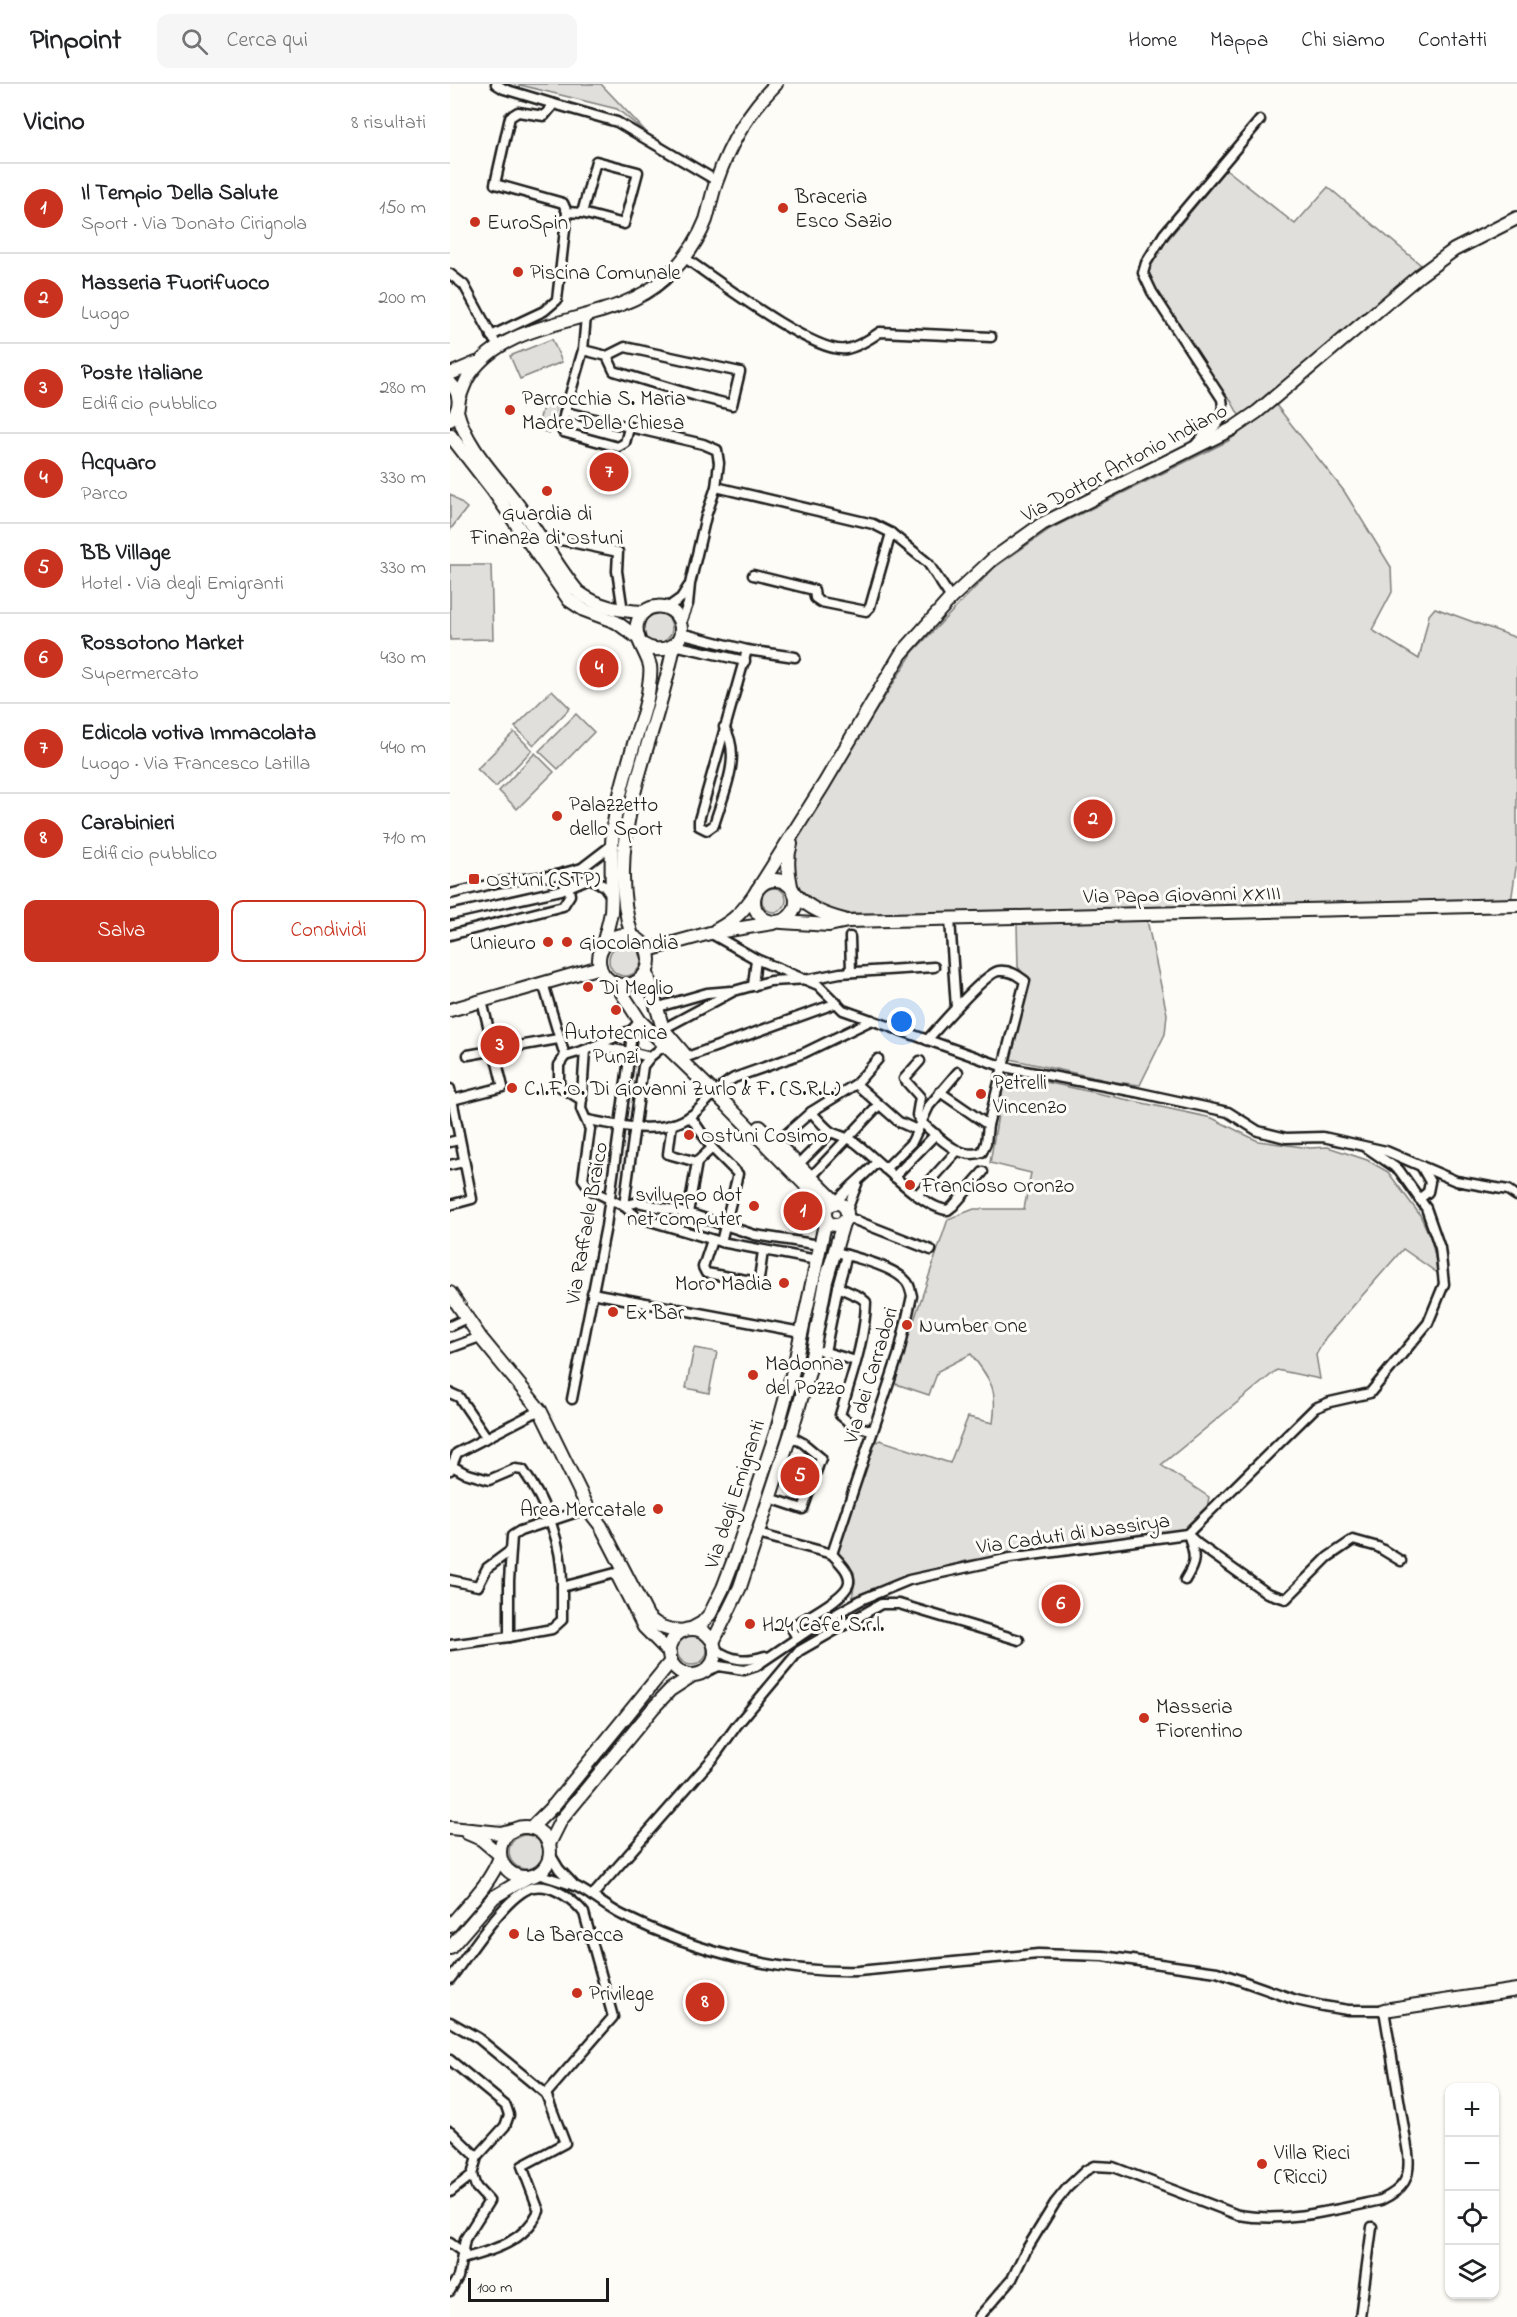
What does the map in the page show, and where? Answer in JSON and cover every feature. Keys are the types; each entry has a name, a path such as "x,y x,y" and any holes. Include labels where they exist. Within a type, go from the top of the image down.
{"main road":[{"path":"455,410 470,375 482,360 497,348 520,336 630,301 664,280 685,258 706,220 717,181 732,143 745,120 776,84"},
{"name":"Via Dottor Antonio Indiano","path":"757,890 794,834 901,654 951,598 993,559 1042,524 1232,429 1257,412 1420,275 1454,250 1517,218"},
{"path":"450,374 482,360"},
{"path":"450,383 457,392 455,410 470,442 578,592 589,600 623,611 644,612"},
{"path":"450,435 492,489 569,600 584,610 616,622 654,651 661,651 674,645"},
{"path":"632,936 625,913 622,875 627,820 674,645 681,629 673,612 667,608 655,606 644,612 637,624 640,641 651,669 649,697 632,750 615,819 610,914 600,967 603,974 616,984 623,986 637,983 647,973"},
{"name":"Via Dottor Antonio Indiano","path":"793,891 788,852 794,834"},
{"path":"779,880 793,891 796,908 788,919 778,922 767,921 757,913 754,901 757,890 765,882 779,880"},
{"name":"Via Papa Giovanni XXIII","path":"710,933 729,923 742,912 757,890"},
{"name":"Via Papa Giovanni XXIII","path":"793,891 807,906 826,915 848,921"},
{"name":"Via Papa Giovanni XXIII","path":"648,950 710,933 778,922 829,925 848,921 1517,905"},
{"path":"602,948 615,937 632,936 639,939 648,950 647,973 655,1008 663,1029 717,1090 838,1213"},
{"path":"450,1010 600,967"},
{"path":"616,984 636,1025 665,1045 799,1164 838,1213"},
{"name":"Via degli Emigranti","path":"531,1828 554,1805 670,1657 673,1640 702,1623 710,1614 723,1588 776,1433 794,1367 820,1245 838,1213"},
{"name":"Via degli Emigranti","path":"549,1849 561,1821 654,1707 670,1690 712,1664 714,1646 740,1587 809,1372 819,1350 838,1213"},
{"path":"450,1293 480,1337 540,1410 590,1510 594,1529 648,1617 665,1630 704,1632 714,1646"},
{"path":"620,1572 644,1627 680,1671 696,1674"},
{"path":"450,1948 494,1897 532,1876 548,1862 549,1849 545,1837 531,1828 501,1833 455,1829"},
{"path":"455,1829 481,1839 500,1856 506,1870 512,1874 532,1876"},
{"path":"450,1926 484,1887 496,1868 502,1840 513,1830"},
{"path":"1384,2010 1517,1990"}],"street":[{"path":"496,84 504,89 617,122 717,181"},
{"path":"491,336 544,311 556,300 567,212 563,203 495,184 510,117 518,112 544,116 554,104"},
{"path":"1193,450 1197,441 1218,425 1224,413 1222,399 1152,292 1143,273 1146,263 1164,234 1260,120"},
{"path":"567,212 582,213 624,224 638,172 596,161 582,213"},
{"path":"685,258 794,331 826,346 845,349 868,340 880,332 991,337"},
{"path":"450,274 464,285 497,348"},
{"path":"585,316 583,350 561,428 563,432 618,447 625,443 629,428"},
{"path":"583,350 607,356 626,347 740,372 732,405 614,371 607,356"},
{"path":"565,412 703,444 717,450 719,463 716,487 706,516 681,629 747,650 795,657"},
{"path":"716,487 873,524 891,533 928,563 951,598"},
{"path":"753,575 814,590 815,598 821,602 866,611 870,607 891,533"},
{"path":"542,541 561,540 618,552 617,571 623,611"},
{"path":"667,608 681,598 690,584"},
{"path":"674,645 745,661"},
{"path":"724,727 731,738 733,756 714,825 707,830 699,825 699,820 724,727 747,650"},
{"path":"450,894 500,882 566,873 582,868 612,845"},
{"path":"450,935 563,906 570,895 566,873"},
{"path":"450,915 569,887 590,878 604,886 611,897"},
{"path":"950,919 956,1008"},
{"path":"710,933 756,959 818,985 843,1010 1004,1068 1136,1092 1228,1112 1258,1131 1286,1138 1323,1137 1386,1151 1456,1181 1508,1190 1517,1196"},
{"path":"850,937 851,972"},
{"path":"753,986 756,959"},
{"path":"655,1008 707,993 734,991 770,981 805,980 851,972 934,967"},
{"path":"856,1084 878,1106 899,1122 919,1126 936,1134 957,1151 975,1155 982,1152 1025,981 1016,973 997,971 956,1008 927,1040"},
{"path":"543,983 565,1056"},
{"path":"663,1029 734,991"},
{"path":"452,1100 503,1087 482,1001"},
{"path":"687,1057 837,1003"},
{"path":"588,1120 659,1128 672,1124 690,1116 717,1090 734,1078 828,1043 872,1020"},
{"path":"582,1100 559,1086 559,1065 565,1056 596,1046 636,1025"},
{"name":"Via Raffaele Braico","path":"572,1398 610,1200 630,1052 636,1025"},
{"path":"468,1055 558,1039"},
{"path":"596,1046 650,1057 665,1045"},
{"path":"585,1050 581,1109 591,1129 582,1179 591,1190 624,1206 637,1217 716,1241 817,1260"},
{"name":"Via Raffaele Braico","path":"624,1206 643,1066 650,1057"},
{"path":"776,1143 811,1112 856,1084 878,1059"},
{"path":"919,1126 917,1115 920,1097 904,1079 920,1061"},
{"path":"885,1169 912,1142 928,1106 958,1072"},
{"path":"450,1089 454,1141 463,1162 472,1199 450,1205"},
{"path":"940,1092 988,1125"},
{"path":"811,1177 878,1106"},
{"path":"811,1112 831,1132 848,1138 917,1195 943,1210 948,1210 983,1172"},
{"path":"690,1116 712,1148 738,1174 725,1225 704,1266 706,1273 753,1281 759,1279 763,1251"},
{"path":"672,1124 668,1154 697,1162"},
{"path":"799,1164 831,1132"},
{"path":"894,1177 936,1134"},
{"path":"688,1213 697,1162 712,1148"},
{"name":"Via Caduti di Nassirya","path":"696,1674 719,1666 744,1670 756,1666 797,1638 863,1599 909,1580 1010,1558 1187,1534 1315,1408 1330,1402 1371,1393 1428,1323 1444,1284 1440,1248 1426,1208 1399,1170 1367,1148"},
{"path":"917,1195 957,1151"},
{"path":"1399,1170 1405,1159"},
{"path":"450,1165 463,1162"},
{"path":"877,1162 847,1190 838,1213 931,1250"},
{"path":"1419,1199 1428,1192 1430,1182 1420,1166"},
{"path":"624,1206 638,1202 688,1213 754,1235 820,1245"},
{"name":"Via dei Carradori","path":"832,1554 899,1353 912,1296 910,1287 904,1278 888,1269 833,1251"},
{"path":"847,1255 819,1350 856,1361"},
{"path":"838,1287 866,1302 862,1339 840,1415 851,1424 873,1431"},
{"path":"592,1293 801,1332"},
{"path":"450,1326 467,1318"},
{"path":"450,1348 480,1337"},
{"path":"450,1394 459,1397 487,1438"},
{"path":"450,1645 552,1629 562,1620 562,1566 551,1521 523,1470 515,1469 489,1480 451,1468 457,1454 540,1410"},
{"name":"Via degli Emigranti","path":"770,1498 803,1509 821,1458 803,1443 790,1436"},
{"path":"509,1637 512,1536 551,1521 590,1510"},
{"path":"758,1533 832,1554 844,1568 849,1579 848,1587 835,1599 791,1627 797,1638"},
{"path":"1187,1534 1267,1593 1286,1599 1328,1557 1353,1540 1378,1547 1401,1561"},
{"path":"1185,1580 1195,1555 1187,1534"},
{"path":"450,1580 478,1586 487,1568 510,1551"},
{"path":"562,1587 620,1572"},
{"path":"592,1896 714,1757 737,1725 799,1651 881,1604 899,1604 1019,1640"},
{"name":"Via Caduti di Nassirya","path":"714,1646 725,1656 748,1661 774,1653"},
{"path":"549,1849 559,1869 575,1887"},
{"path":"532,1876 575,1887 622,1915 675,1938 733,1957 830,1971 849,1971 1038,1954 1103,1956 1216,1972 1296,2000 1323,2006 1348,2010 1384,2010 1410,2171 1405,2182 1392,2195 1381,2200 1287,2219 1249,2217 1238,2215 1113,2167 1094,2166 1078,2177 1055,2203 1017,2264 1011,2279 979,2317"},
{"path":"450,1979 507,1904 531,1888 554,1889 578,1904 584,1913 613,2017 546,2094"},
{"path":"473,1921 484,1935"},
{"path":"450,2022 478,2038 546,2094 565,2143 522,2166 539,2211 532,2224 504,2247 463,2256"},
{"path":"450,2060 506,2106 509,2115 505,2126 477,2157 472,2175 476,2187 489,2201 465,2239 458,2277 450,2291"},
{"path":"450,2131 477,2157"},
{"path":"450,2192 472,2175"},
{"path":"1360,2317 1372,2227"},
{"path":"450,2243 463,2256"}],"shaded area":[{"path":"516,84 601,84 652,138 617,109"},
{"path":"1226,169 1295,224 1328,187 1421,265 1240,417 1229,397 1224,398 1144,275 1151,260"},
{"path":"552,339 562,362 520,379 510,356"},
{"path":"544,403 557,407 549,433 537,429"},
{"path":"1276,405 1344,491 1391,567 1392,592 1372,630 1419,659 1429,615 1435,608 1517,638 1517,861 1511,902 927,915 846,913 823,909 803,895 792,868 799,833 913,652 994,568 1050,529 1228,441"},
{"path":"450,494 467,508 450,530"},
{"path":"450,565 491,565 493,639 450,640"},
{"path":"657,613 667,618 672,628 667,638 657,643 647,638 642,628 647,618"},
{"path":"552,690 570,708 534,745 515,727"},
{"path":"576,714 594,732 558,769 539,751"},
{"path":"514,732 532,750 496,787 477,769"},
{"path":"535,753 554,772 517,809 499,791"},
{"path":"774,888 783,891 786,900 783,909 774,912 765,909 762,900 765,891"},
{"path":"1147,920 1167,1014 1165,1034 1140,1085 1115,1082 1010,1059 1027,978 1018,967 1017,924"},
{"path":"625,944 636,949 641,960 636,971 625,976 614,971 609,960 614,949"},
{"path":"1013,1075 1212,1118 1258,1141 1310,1148 1328,1147 1367,1160 1388,1172 1420,1215 1431,1239 1439,1274 1403,1249 1326,1337 1316,1355 1320,1379 1277,1370 1161,1465 1209,1497 1207,1508 1185,1529 966,1561 898,1579 852,1597 854,1572 837,1554 873,1444 880,1440 950,1463 968,1417 993,1423 994,1393 984,1371 971,1354 938,1371 929,1395 893,1383 948,1219 974,1209 1024,1209 1031,1173 990,1163 1004,1079"},
{"path":"694,1348 717,1352 709,1393 686,1388"},
{"path":"692,1635 702,1640 707,1650 702,1660 692,1665 682,1660 677,1650 682,1640"},
{"path":"526,1835 538,1840 543,1852 538,1864 526,1869 514,1864 509,1852 514,1840"}],"place":[{"name":"Braceria Esco Sazio","path":"783,208"},
{"name":"EuroSpin","path":"475,222"},
{"name":"Piscina Comunale","path":"518,272"},
{"name":"Parrocchia S. Maria Madre Della Chiesa","path":"510,410"},
{"name":"Edicola votiva Immacolata","path":"609,472"},
{"name":"Guardia di Finanza di Ostuni","path":"547,491"},
{"name":"Acquaro","path":"599,668"},
{"name":"Palazzetto dello Sport","path":"557,816"},
{"name":"Masseria Fuorifuoco","path":"1093,819"},
{"name":"Ostuni (STP)","path":"474,879"},
{"name":"Unieuro","path":"548,942"},
{"name":"Giocolandia","path":"567,942"},
{"name":"Di Meglio","path":"588,987"},
{"name":"Autotecnica Punzi","path":"616,1010"},
{"name":"Poste Italiane","path":"500,1045"},
{"name":"C.I.F.O. Di Giovanni Zurlo & F. (S.R.L.)","path":"512,1088"},
{"name":"Petrelli Vincenzo","path":"981,1094"},
{"name":"Ostuni Cosimo","path":"689,1135"},
{"name":"Francioso Oronzo","path":"910,1185"},
{"name":"sviluppo dot net computer","path":"754,1206"},
{"name":"Il Tempio Della Salute","path":"803,1211"},
{"name":"Moro Madia","path":"784,1283"},
{"name":"Ex Bar","path":"613,1312"},
{"name":"Number One","path":"907,1325"},
{"name":"Madonna del Pozzo","path":"753,1375"},
{"name":"BB Village","path":"800,1476"},
{"name":"Area Mercatale","path":"658,1509"},
{"name":"Rossotono Market","path":"1061,1604"},
{"name":"H24 Cafe' S.r.l.","path":"750,1624"},
{"name":"Masseria Fiorentino","path":"1144,1718"},
{"name":"La Baracca","path":"514,1934"},
{"name":"Privilege","path":"577,1993"},
{"name":"Carabinieri","path":"705,2002"},
{"name":"Villa Rieci (Ricci)","path":"1262,2164"}]}
